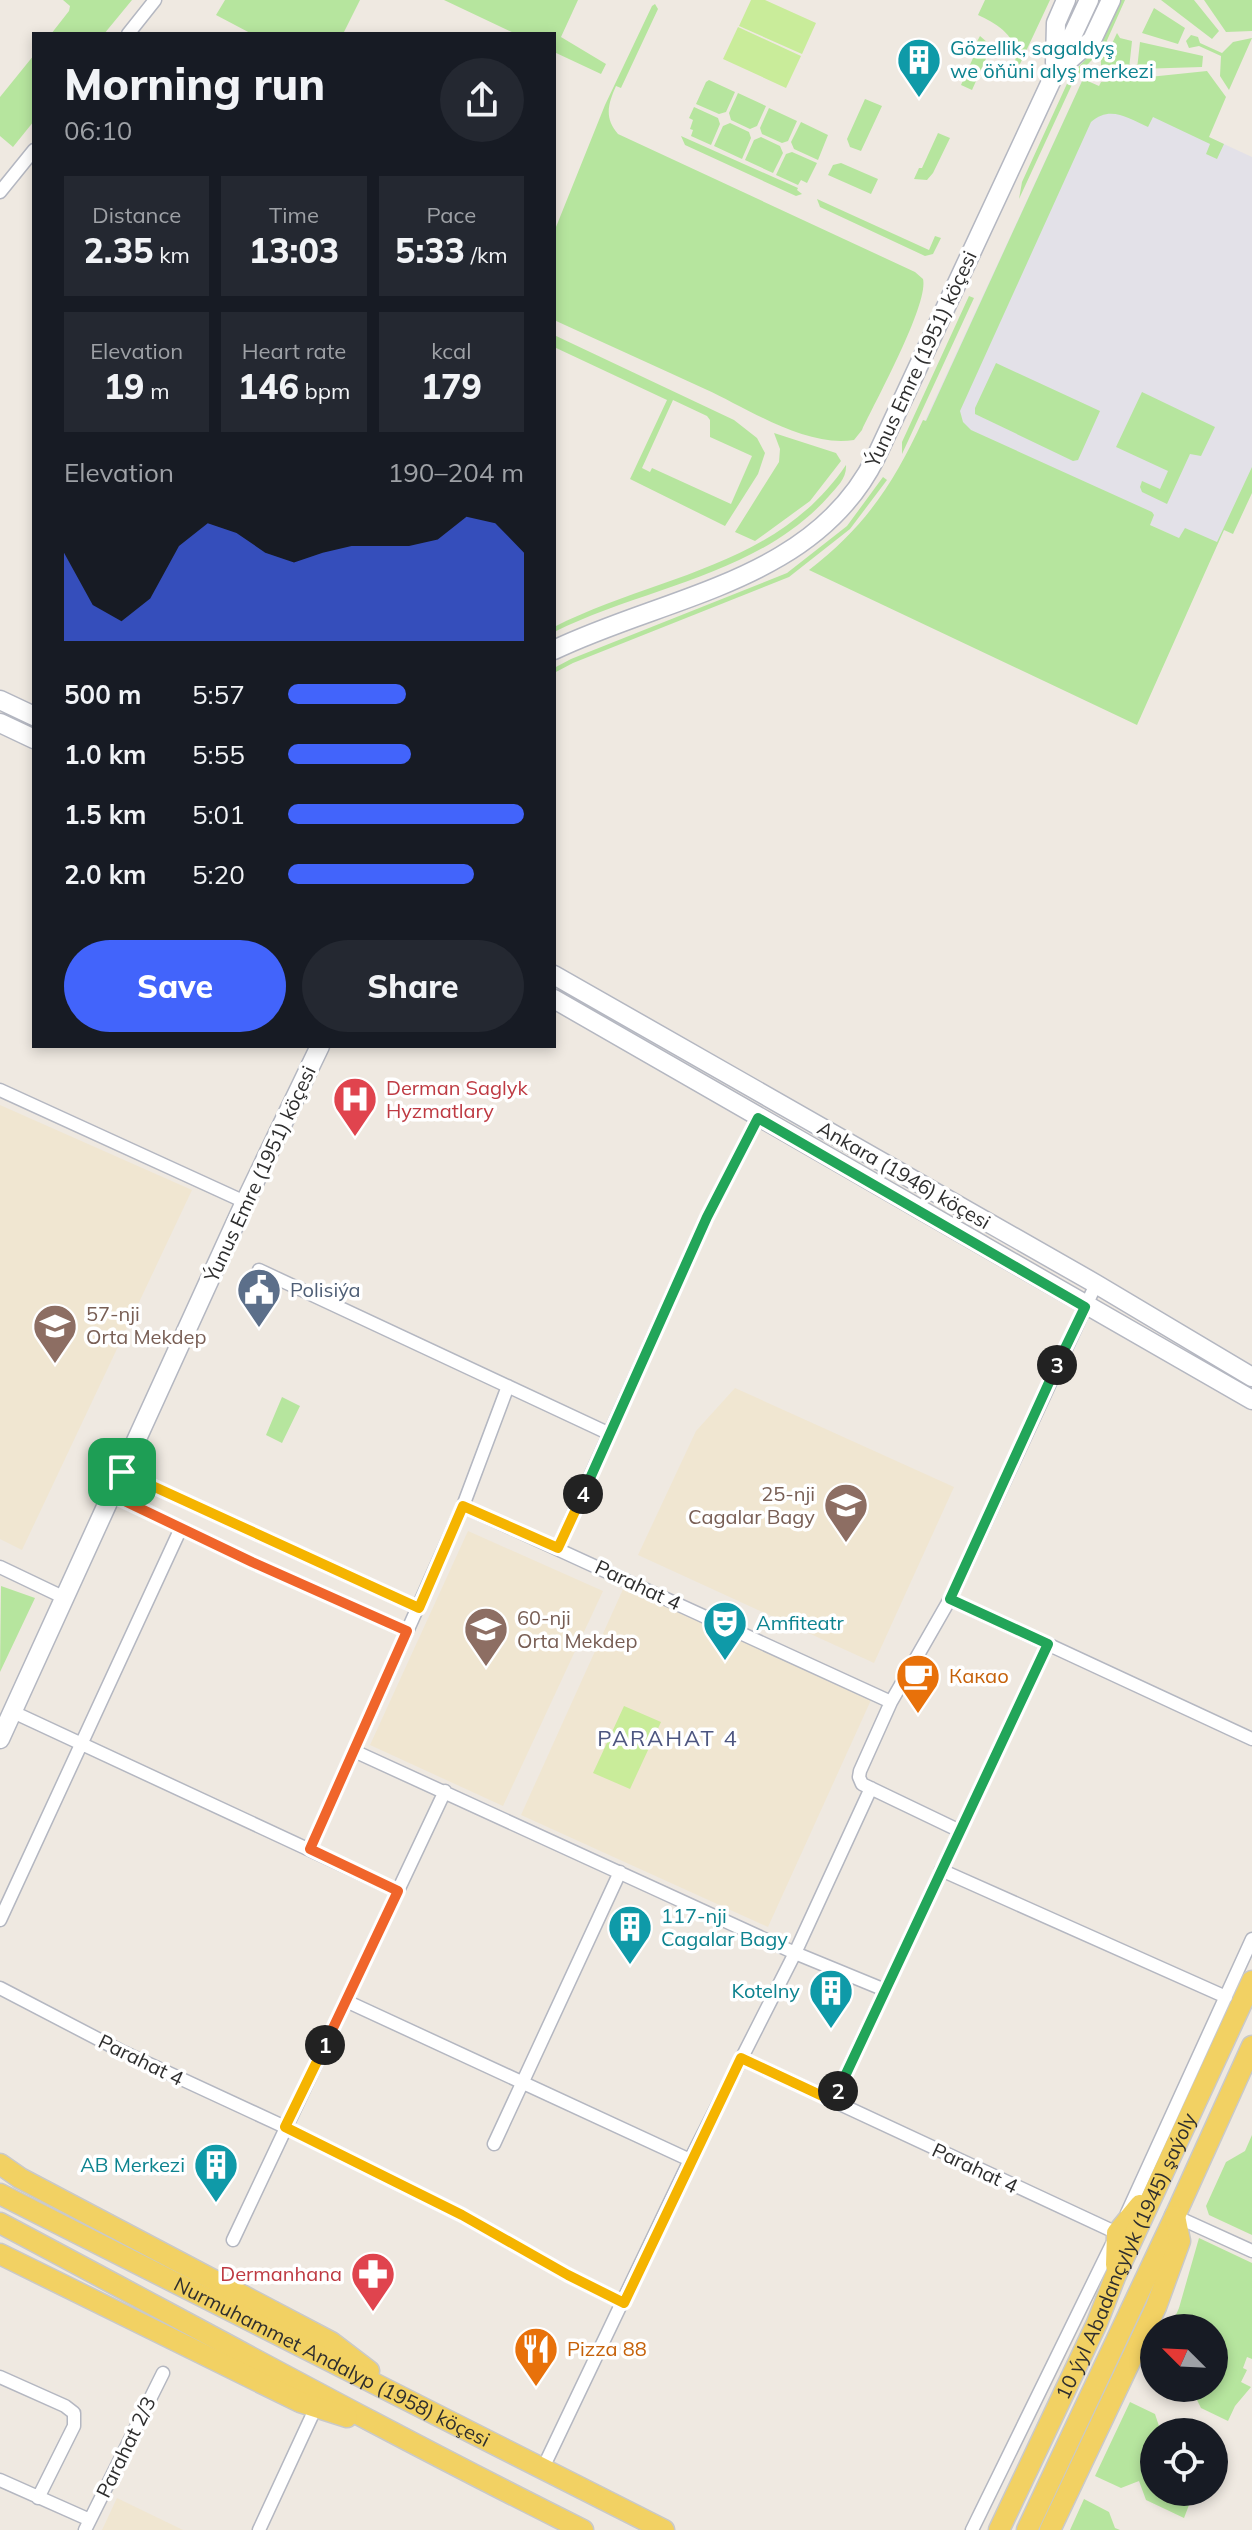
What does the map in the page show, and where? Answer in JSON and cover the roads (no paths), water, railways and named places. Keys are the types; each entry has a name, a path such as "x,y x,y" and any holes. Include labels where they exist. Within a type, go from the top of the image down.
{"main road":[{"name":"10 ýyl Abadançylyk (1945) şaýoly","path":"999,2530 1252,1981"},
{"name":"10 ýyl Abadançylyk (1945) şaýoly","path":"1027,2530 1252,2046"},
{"path":"0,2164 20,2178 331,2342 407,2400"},
{"path":"1115,2277 1117,2233 1160,2180"},
{"name":"Nurmuhammet Andalyp (1958) köçesi","path":"0,2194 664,2530"},
{"path":"1050,2530 1156,2307 1180,2241 1175,2216"},
{"name":"Nurmuhammet Andalyp (1958) köçesi","path":"0,2223 583,2530"},
{"path":"0,2254 300,2402 388,2430"}],"street":[{"path":"130,32 155,0"},
{"path":"1055,72 1056,23 1066,0"},
{"name":"Ýunus Emre (1951) köçesi","path":"556,649 761,569 811,537 844,504 873,462 1089,0"},
{"path":"1055,72 1092,40 1111,0"},
{"path":"0,192 32,152"},
{"path":"0,700 32,715"},
{"path":"0,723 32,738"},
{"name":"Ankara (1946) köçesi","path":"556,976 1096,1284 1252,1377"},
{"name":"Ankara (1946) köçesi","path":"556,1000 1085,1307 1252,1400"},
{"name":"Ýunus Emre (1951) köçesi","path":"0,1739 245,1202 319,1048"},
{"path":"0,1090 245,1202"},
{"path":"558,1548 707,1217 758,1118"},
{"path":"259,1270 610,1434"},
{"path":"960,1831 859,1781 860,1771 891,1702 950,1599 1096,1284"},
{"path":"310,1849 463,1506 508,1386"},
{"path":"122,1472 419,1608"},
{"path":"112,1495 407,1631"},
{"name":"Parahat 4","path":"463,1506 891,1702"},
{"path":"0,1920 181,1528"},
{"path":"0,1567 65,1598"},
{"path":"950,1599 1252,1739"},
{"path":"833,2101 1048,1644"},
{"path":"13,1712 398,1891"},
{"path":"354,1751 795,1953 885,1990"},
{"path":"543,2468 690,2160 795,1953 871,1788"},
{"path":"233,2240 445,1791"},
{"path":"941,1870 1226,1997"},
{"path":"494,2144 620,1872"},
{"path":"976,2524 1117,2233 1252,1939"},
{"name":"Parahat 4","path":"0,1988 121,2051 285,2127 462,2215 624,2303"},
{"path":"346,2001 690,2160"},
{"name":"Parahat 4","path":"741,2058 1117,2233"},
{"path":"1175,2216 1252,2251"},
{"name":"Parahat 2/3","path":"0,2480 88,2525 163,2373"},
{"path":"0,2377 74,2413 74,2426 38,2498"},
{"path":"259,2530 316,2407"}],"place":[{"name":"Gözellik, sagaldyş we öňüni alyş merkezi","path":"919,99"},
{"name":"Derman Saglyk Hyzmatlary","path":"355,1138"},
{"name":"Polisiýa","path":"259,1329"},
{"name":"57-nji Orta Mekdep","path":"55,1365"},
{"name":"25-nji Cagalar Bagy","path":"846,1544"},
{"name":"Amfiteatr","path":"725,1662"},
{"name":"60-nji Orta Mekdep","path":"486,1668"},
{"name":"Какао","path":"918,1715"},
{"name":"117-nji Cagalar Bagy","path":"630,1966"},
{"name":"Kotelny","path":"831,2030"},
{"name":"AB Merkezi","path":"216,2204"},
{"name":"Dermanhana","path":"373,2313"},
{"name":"Pizza 88","path":"536,2388"}],"district":[{"name":"PARAHAT 4","path":"668,1738"}]}
